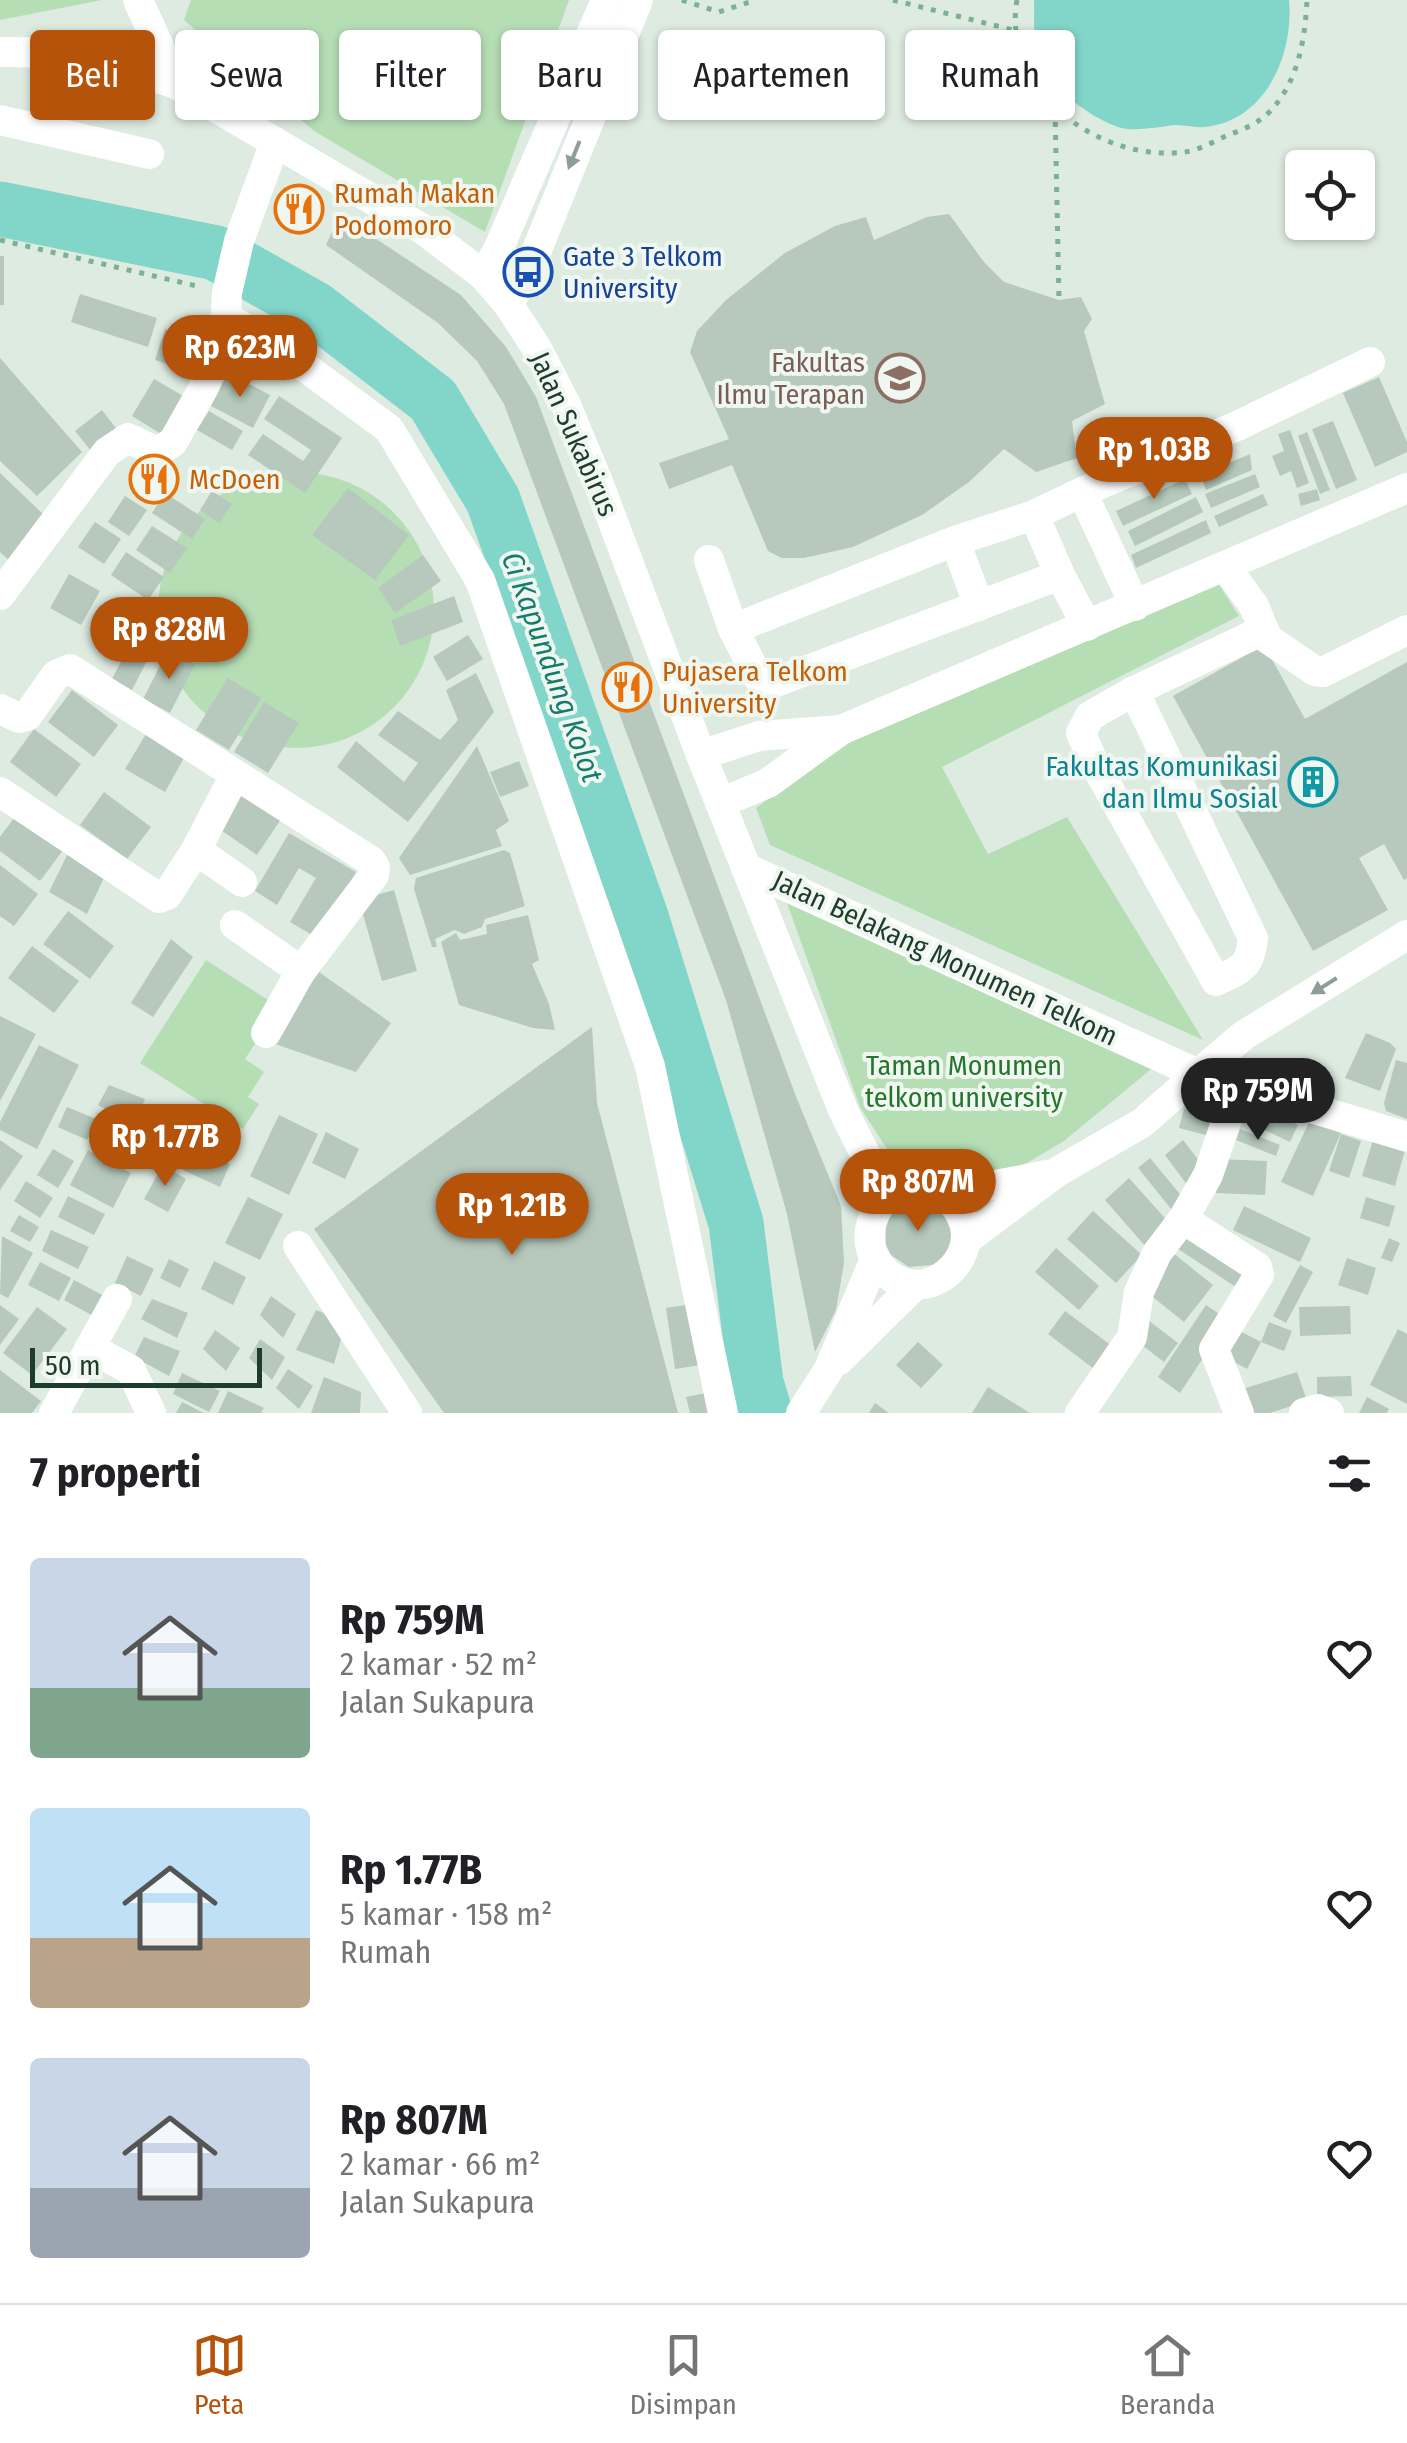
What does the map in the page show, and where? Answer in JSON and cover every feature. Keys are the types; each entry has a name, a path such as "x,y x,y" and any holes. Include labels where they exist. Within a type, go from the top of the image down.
{"street":[{"path":"138,0 175,82"},
{"path":"484,275 606,0"},
{"path":"508,304 528,272 638,0"},
{"name":"Jalan Sukabirus","path":"0,52 82,54 175,84"},
{"path":"0,120 149,154"},
{"name":"Jalan Sukabirus","path":"237,120 421,228 484,275 536,347 566,405 843,1110 865,1154 894,1193"},
{"path":"0,595 107,452 128,438 157,452 172,442 204,387 225,332 239,240 275,142"},
{"path":"227,305 389,428 480,580 650,1066 723,1413"},
{"path":"733,629 1034,515 1370,362"},
{"path":"720,802 768,783 841,730 1407,488"},
{"path":"1082,492 1134,606"},
{"path":"1034,515 1087,626"},
{"path":"955,542 979,606"},
{"path":"709,560 733,629 758,677 776,682 1060,575"},
{"path":"1225,566 1254,606 1268,639 1315,671 1323,672 1407,630"},
{"path":"1134,692 1253,938 1251,956 1244,967 1216,981 1091,757 1081,732 1090,716 1134,692 1264,630"},
{"path":"0,709 20,718 26,716 56,675 70,670 375,867 374,875 301,971 266,1033"},
{"path":"701,755 759,736 841,730"},
{"path":"0,792 159,898 167,895 196,850 235,776"},
{"path":"196,850 242,882"},
{"name":"Jalan Belakang Monumen Telkom","path":"746,868 1198,1074 1407,1137"},
{"path":"235,925 301,971"},
{"path":"966,1240 1058,1172 1142,1122 1244,1035 1407,935"},
{"path":"1080,1413 1132,1337 1139,1292 1156,1253 1183,1219 1208,1175 1238,1087"},
{"name":"Jalan Sukabirus","path":"843,1110 873,1216"},
{"path":"937,1190 960,1210 966,1225 961,1258 950,1273 933,1282 915,1285 899,1281 875,1259 869,1238 873,1216 894,1193 915,1186 937,1190 977,1187 1058,1172"},
{"path":"1183,1219 1257,1267 1259,1275 1214,1350 1239,1413"},
{"path":"298,1246 406,1413"},
{"path":"816,1397 875,1259"},
{"path":"816,1397 915,1285"},
{"path":"54,1413 117,1299"},
{"path":"90,1348 131,1370 151,1413"},
{"path":"1304,1413 1318,1409 1329,1413"}],"path":[{"path":"682,0 719,12 756,0"},
{"path":"894,0 1012,30"},
{"path":"1016,30 1017,0"},
{"path":"1075,120 1116,145 1135,150 1186,152 1253,126 1273,108 1290,81 1305,39 1307,0"},
{"path":"1055,120 1059,300"},
{"path":"0,240 227,305"}],"green space":[{"path":"0,0 102,0 0,20"},
{"path":"191,0 569,0 558,30 501,30 501,120 526,120 485,232 301,120 319,120 319,30 196,30 184,20"},
{"path":"296,472 323,474 349,482 394,512 424,557 432,583 432,637 424,663 394,708 349,738 323,746 296,748 269,746 243,738 198,708 168,663 160,637 158,610 160,583 168,557 198,512 243,482 269,474"},
{"path":"1218,583 1239,616 942,767 988,854 1067,817 1203,1040 770,845 756,808 839,745"},
{"name":"Taman Monumen telkom university","path":"782,889 1161,1061 1064,1141 1005,1176 935,1182 896,1163 860,1107"},
{"path":"206,960 279,1007 245,1059 264,1072 248,1097 259,1104 243,1129 140,1063"}],"water":[{"path":"1034,0 1289,0 1287,42 1272,82 1245,112 1205,127 1128,129 1105,122 1075,102 1075,30 1034,30"}],"building":[{"name":"Fakultas Ilmu Terapan","path":"949,214 1004,282 1059,300 1081,297 1092,319 1084,331 1105,404 1072,421 1077,458 1036,472 1004,449 969,482 922,515 853,547 804,558 782,558 768,551 732,465 669,489 659,463 729,439 690,352 697,331 726,300 785,253 835,226 866,217 874,240 927,217"},
{"name":"Pujasera Telkom University","path":"340,215 461,295 506,347 536,397 797,1099 841,1206 844,1263 836,1310 815,1352 787,1214 726,1000 504,404 477,361 438,323 326,245"},
{"path":"0,256 4,256 4,305 0,305"},
{"path":"80,294 157,318 148,347 71,322"},
{"path":"165,329 213,345 203,376 155,360"},
{"path":"0,358 82,452 37,496 0,461"},
{"path":"228,373 270,395 253,428 211,406"},
{"path":"1379,377 1407,442 1407,452 1375,467 1343,393"},
{"path":"154,379 192,401 169,439 132,416"},
{"path":"279,396 342,438 305,493 248,455 263,434 303,461 311,450 264,419"},
{"path":"102,410 118,431 91,451 75,431"},
{"path":"209,411 243,431 232,450 197,430"},
{"path":"1333,421 1357,480 1336,489 1312,429"},
{"path":"1290,430 1309,483 1297,488 1291,471 1280,476 1272,456 1284,451 1278,434"},
{"path":"1307,432 1330,490 1320,494 1298,436"},
{"path":"1250,454 1252,470 1206,490 1200,475"},
{"path":"0,473 46,517 11,562 0,552"},
{"path":"1255,474 1260,487 1211,508 1205,494"},
{"path":"1185,479 1192,494 1123,526 1116,511"},
{"path":"348,488 409,535 375,580 312,535"},
{"path":"1317,489 1320,500 1301,506 1298,494"},
{"path":"212,491 232,504 219,523 200,510"},
{"path":"165,493 205,519 192,539 152,513"},
{"path":"1263,494 1268,505 1219,527 1214,516"},
{"path":"125,496 147,510 129,536 108,522"},
{"path":"1196,497 1203,512 1135,546 1128,531"},
{"path":"1206,520 1211,533 1136,568 1131,555"},
{"path":"95,522 121,539 104,564 78,547"},
{"path":"152,526 187,548 170,573 136,550"},
{"path":"126,552 164,577 148,600 111,575"},
{"path":"423,555 441,581 395,613 378,588"},
{"path":"69,574 100,591 81,625 50,608"},
{"path":"454,596 463,622 400,646 391,620"},
{"path":"138,629 158,639 132,690 112,679"},
{"path":"468,635 483,659 447,681 433,657"},
{"name":"Fakultas Komunikasi dan Ilmu Sosial","path":"1264,645 1305,719 1407,662 1407,878 1404,880 1384,844 1359,858 1388,910 1313,951 1173,696"},
{"path":"168,650 195,664 170,713 143,699"},
{"path":"476,673 494,712 408,822 337,767 356,741 404,782 418,763 378,735 398,711 440,740 458,720 446,690"},
{"path":"228,678 261,698 229,750 196,730"},
{"path":"72,690 118,725 94,757 48,722"},
{"path":"264,702 299,723 268,773 234,752"},
{"path":"34,729 81,764 56,797 10,762"},
{"path":"146,734 185,756 165,792 125,769"},
{"path":"477,746 509,821 496,830 502,846 410,875 399,858"},
{"path":"519,761 529,786 500,797 490,772"},
{"path":"239,791 281,819 257,855 215,826"},
{"path":"104,792 151,827 127,859 80,825"},
{"path":"17,814 64,849 40,881 0,851 0,837"},
{"path":"289,833 356,872 317,938 290,922 316,878 299,868 277,905 255,891"},
{"path":"70,849 109,867 87,914 49,892"},
{"path":"504,850 510,853 525,906 485,919 482,927 464,934 455,930 435,939 437,947 432,947 414,889 416,878"},
{"path":"0,865 38,894 14,926 0,916"},
{"path":"394,890 417,971 382,981 359,900"},
{"path":"68,911 114,946 90,979 43,944"},
{"path":"528,915 539,960 532,964 555,1030 533,1028 459,1005 441,942 456,933 460,940 487,934 486,925"},
{"path":"171,939 193,957 153,1017 131,1003"},
{"path":"32,946 79,981 54,1013 8,978"},
{"path":"319,972 391,1023 356,1072 269,1042"},
{"path":"0,1016 36,1034 0,1101"},
{"path":"592,1027 597,1103 678,1413 444,1413 314,1229"},
{"path":"1366,1033 1396,1049 1380,1091 1345,1078"},
{"path":"39,1045 79,1065 37,1149 0,1130 0,1122"},
{"path":"1396,1060 1407,1063 1407,1119 1386,1111 1384,1103"},
{"path":"109,1085 145,1099 134,1124 98,1105"},
{"path":"1253,1103 1298,1125 1290,1142 1244,1120"},
{"path":"163,1105 199,1119 188,1144 152,1125"},
{"path":"67,1107 96,1119 87,1140 58,1127"},
{"path":"1184,1109 1223,1119 1217,1138 1179,1128"},
{"path":"279,1115 318,1134 289,1195 250,1176"},
{"path":"1310,1120 1341,1133 1313,1196 1281,1182"},
{"path":"100,1121 136,1136 125,1161 89,1142"},
{"path":"1240,1129 1280,1145 1276,1156 1236,1140"},
{"path":"326,1132 359,1149 345,1179 312,1163"},
{"path":"1341,1134 1361,1141 1349,1178 1329,1171"},
{"path":"0,1140 23,1156 0,1190"},
{"path":"1183,1140 1207,1171 1188,1186 1165,1155"},
{"path":"1373,1140 1405,1150 1395,1186 1362,1176"},
{"path":"194,1148 230,1164 220,1187 183,1170"},
{"path":"53,1149 74,1161 58,1188 37,1175"},
{"path":"88,1150 131,1173 113,1208 70,1185"},
{"path":"1150,1158 1184,1199 1172,1210 1138,1168"},
{"path":"1217,1159 1267,1161 1265,1195 1216,1193"},
{"path":"163,1165 186,1179 168,1212 144,1199"},
{"path":"1129,1178 1171,1225 1146,1247 1105,1200"},
{"path":"26,1181 53,1198 40,1218 14,1201"},
{"path":"68,1196 105,1214 94,1235 58,1217"},
{"path":"248,1197 283,1214 260,1260 225,1243"},
{"path":"1366,1197 1395,1206 1389,1227 1360,1218"},
{"path":"931,1200 941,1207 954,1238 942,1259 933,1265 909,1267 891,1255 886,1245 886,1223 899,1204"},
{"path":"1244,1206 1311,1238 1300,1262 1233,1230"},
{"path":"1093,1211 1142,1255 1116,1283 1067,1239"},
{"path":"19,1215 39,1227 30,1242 10,1231"},
{"path":"1188,1226 1251,1270 1239,1289 1175,1247"},
{"path":"51,1230 89,1247 78,1269 42,1251"},
{"path":"2,1236 33,1253 8,1298 0,1294"},
{"path":"1389,1238 1400,1243 1392,1262 1381,1258"},
{"path":"1056,1248 1099,1286 1079,1310 1035,1272"},
{"path":"1173,1253 1213,1285 1184,1322 1144,1290"},
{"path":"127,1256 154,1269 141,1296 115,1283"},
{"path":"1347,1258 1376,1268 1368,1295 1338,1285"},
{"path":"169,1259 189,1269 180,1288 160,1278"},
{"path":"214,1261 246,1277 233,1305 201,1289"},
{"path":"40,1262 71,1278 59,1301 28,1285"},
{"path":"1300,1265 1313,1272 1286,1323 1273,1316"},
{"path":"74,1280 110,1299 99,1319 64,1300"},
{"path":"271,1296 296,1314 283,1338 260,1315"},
{"path":"152,1299 188,1313 177,1338 141,1319"},
{"path":"698,1303 707,1364 675,1369 666,1308"},
{"path":"0,1305 19,1319 0,1345"},
{"path":"1206,1305 1228,1320 1180,1393 1158,1377"},
{"path":"1350,1306 1351,1334 1300,1336 1299,1307"},
{"path":"37,1307 67,1329 32,1375 3,1353"},
{"path":"316,1310 346,1322 334,1364 296,1350"},
{"path":"1065,1311 1120,1352 1102,1375 1048,1334"},
{"path":"1148,1320 1178,1343 1164,1362 1134,1339"},
{"path":"1269,1322 1292,1331 1284,1351 1261,1342"},
{"path":"1234,1328 1261,1342 1247,1369 1220,1354"},
{"path":"1398,1329 1407,1334 1407,1404 1370,1385"},
{"path":"215,1330 240,1348 226,1371 203,1349"},
{"path":"144,1337 180,1351 169,1376 134,1357"},
{"path":"260,1339 285,1357 272,1380 249,1358"},
{"path":"918,1342 943,1365 921,1388 896,1365"},
{"path":"288,1369 313,1386 299,1409 276,1388"},
{"path":"0,1370 41,1401 32,1413 0,1413"},
{"path":"1297,1372 1307,1401 1270,1413 1251,1413 1243,1389"},
{"path":"182,1373 220,1391 209,1412 173,1394"},
{"path":"1351,1376 1352,1396 1317,1397 1317,1377"},
{"path":"324,1377 361,1392 360,1413 311,1413"},
{"path":"988,1387 1030,1413 972,1413"},
{"path":"228,1391 264,1408 261,1413 218,1413"},
{"path":"716,1391 721,1413 690,1413 686,1397"},
{"path":"1367,1397 1389,1409 1387,1413 1359,1413"},
{"path":"182,1402 204,1413 176,1413"},
{"path":"875,1403 889,1413 869,1413"}],"waterway":[{"name":"Ci Kapundung Kolot","path":"0,209 216,253 315,309 433,400 493,500 641,917 736,1223 756,1383 765,1413"}],"place":[{"name":"Rumah Makan Podomoro","path":"299,209"},
{"name":"Gate 3 Telkom University","path":"528,272"},
{"name":"Fakultas Ilmu Terapan","path":"900,378"},
{"name":"McDoen","path":"154,479"},
{"name":"Pujasera Telkom University","path":"627,687"},
{"name":"Fakultas Komunikasi dan Ilmu Sosial","path":"1313,782"}]}
